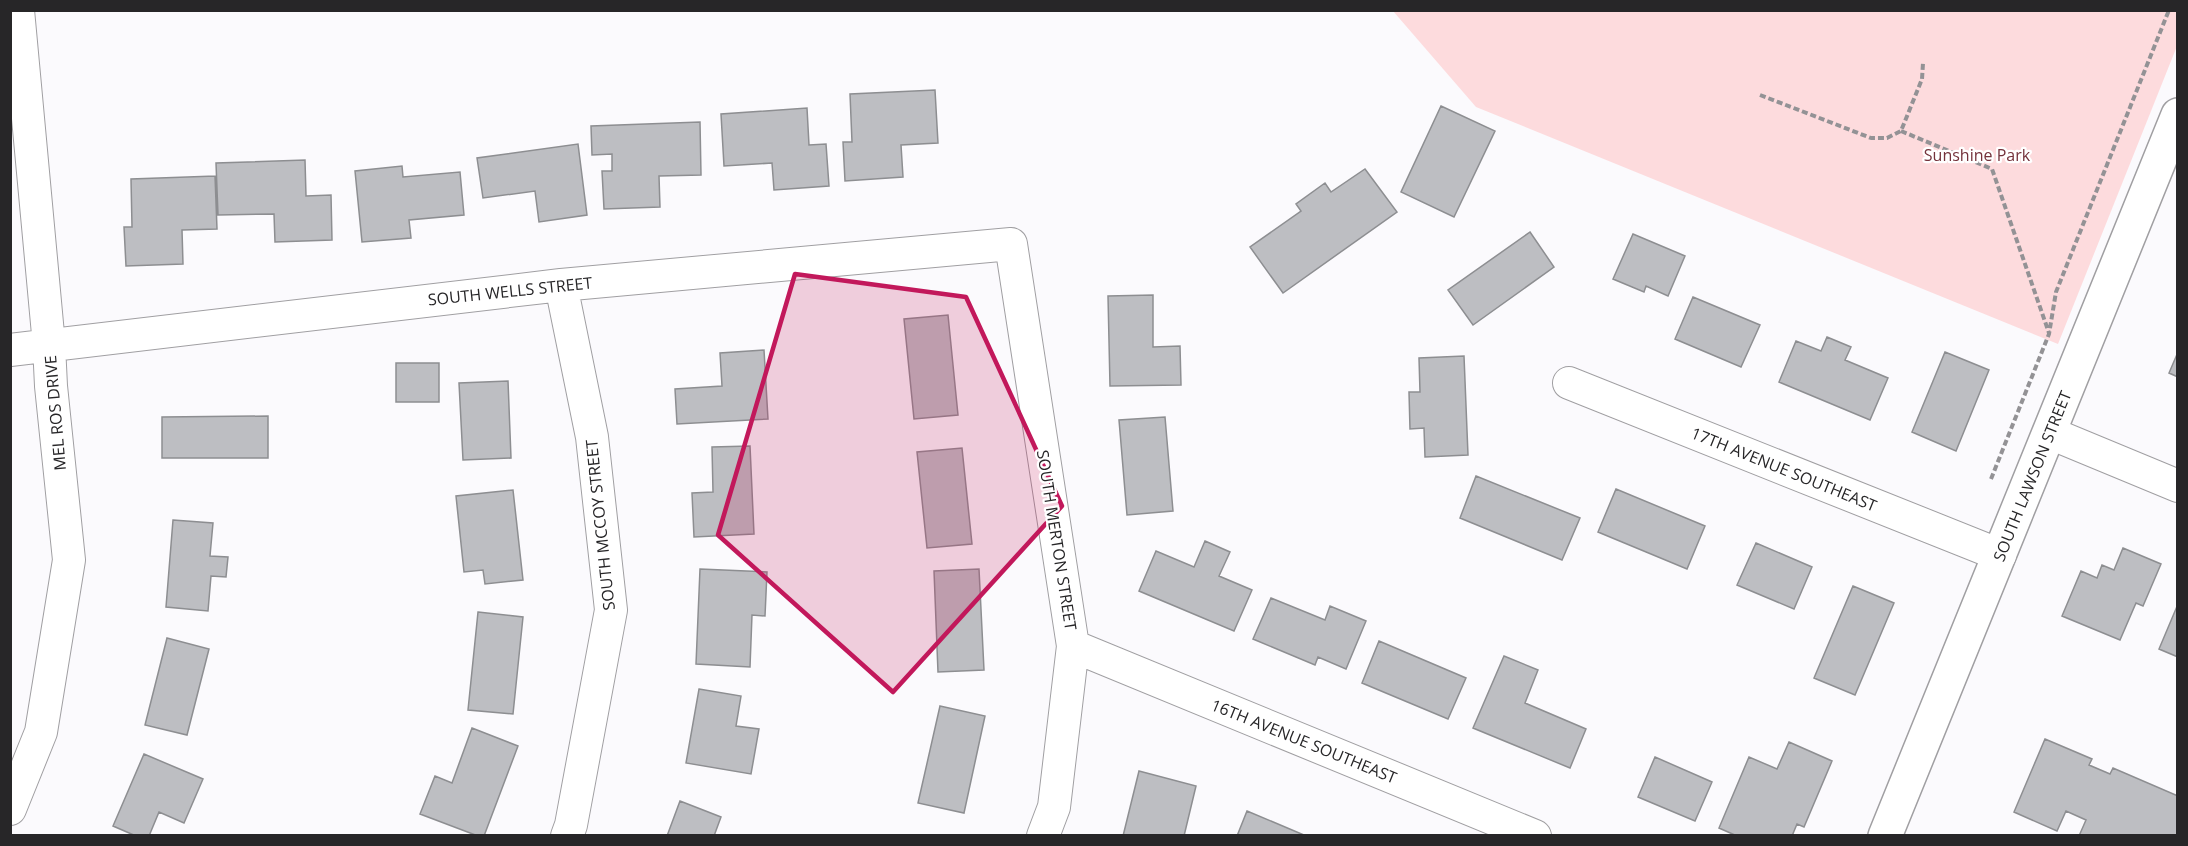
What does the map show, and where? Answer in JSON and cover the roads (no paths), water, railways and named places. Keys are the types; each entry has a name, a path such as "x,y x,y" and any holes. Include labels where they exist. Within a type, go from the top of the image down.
{"street":[{"name":"MEL ROS DRIVE","path":"10,809 41,732 69,560 51,386 50,345 18,10"},
{"name":"SOUTH LAWSON STREET","path":"1885,836 2178,115"},
{"name":"SOUTH WELLS STREET","path":"10,350 561,285 1011,244"},
{"name":"SOUTH MERTON STREET","path":"1011,244 1073,646 1054,807 1043,836"},
{"name":"SOUTH MCCOY STREET","path":"561,285 592,437 611,610 572,825 567,836"},
{"name":"17TH AVENUE SOUTHEAST","path":"1569,383 2000,555"},
{"path":"2050,433 2178,486"},
{"name":"16TH AVENUE SOUTHEAST","path":"1073,646 1535,836"}],"park label":[{"name":"Sunshine Park","path":"1977,155"}]}
